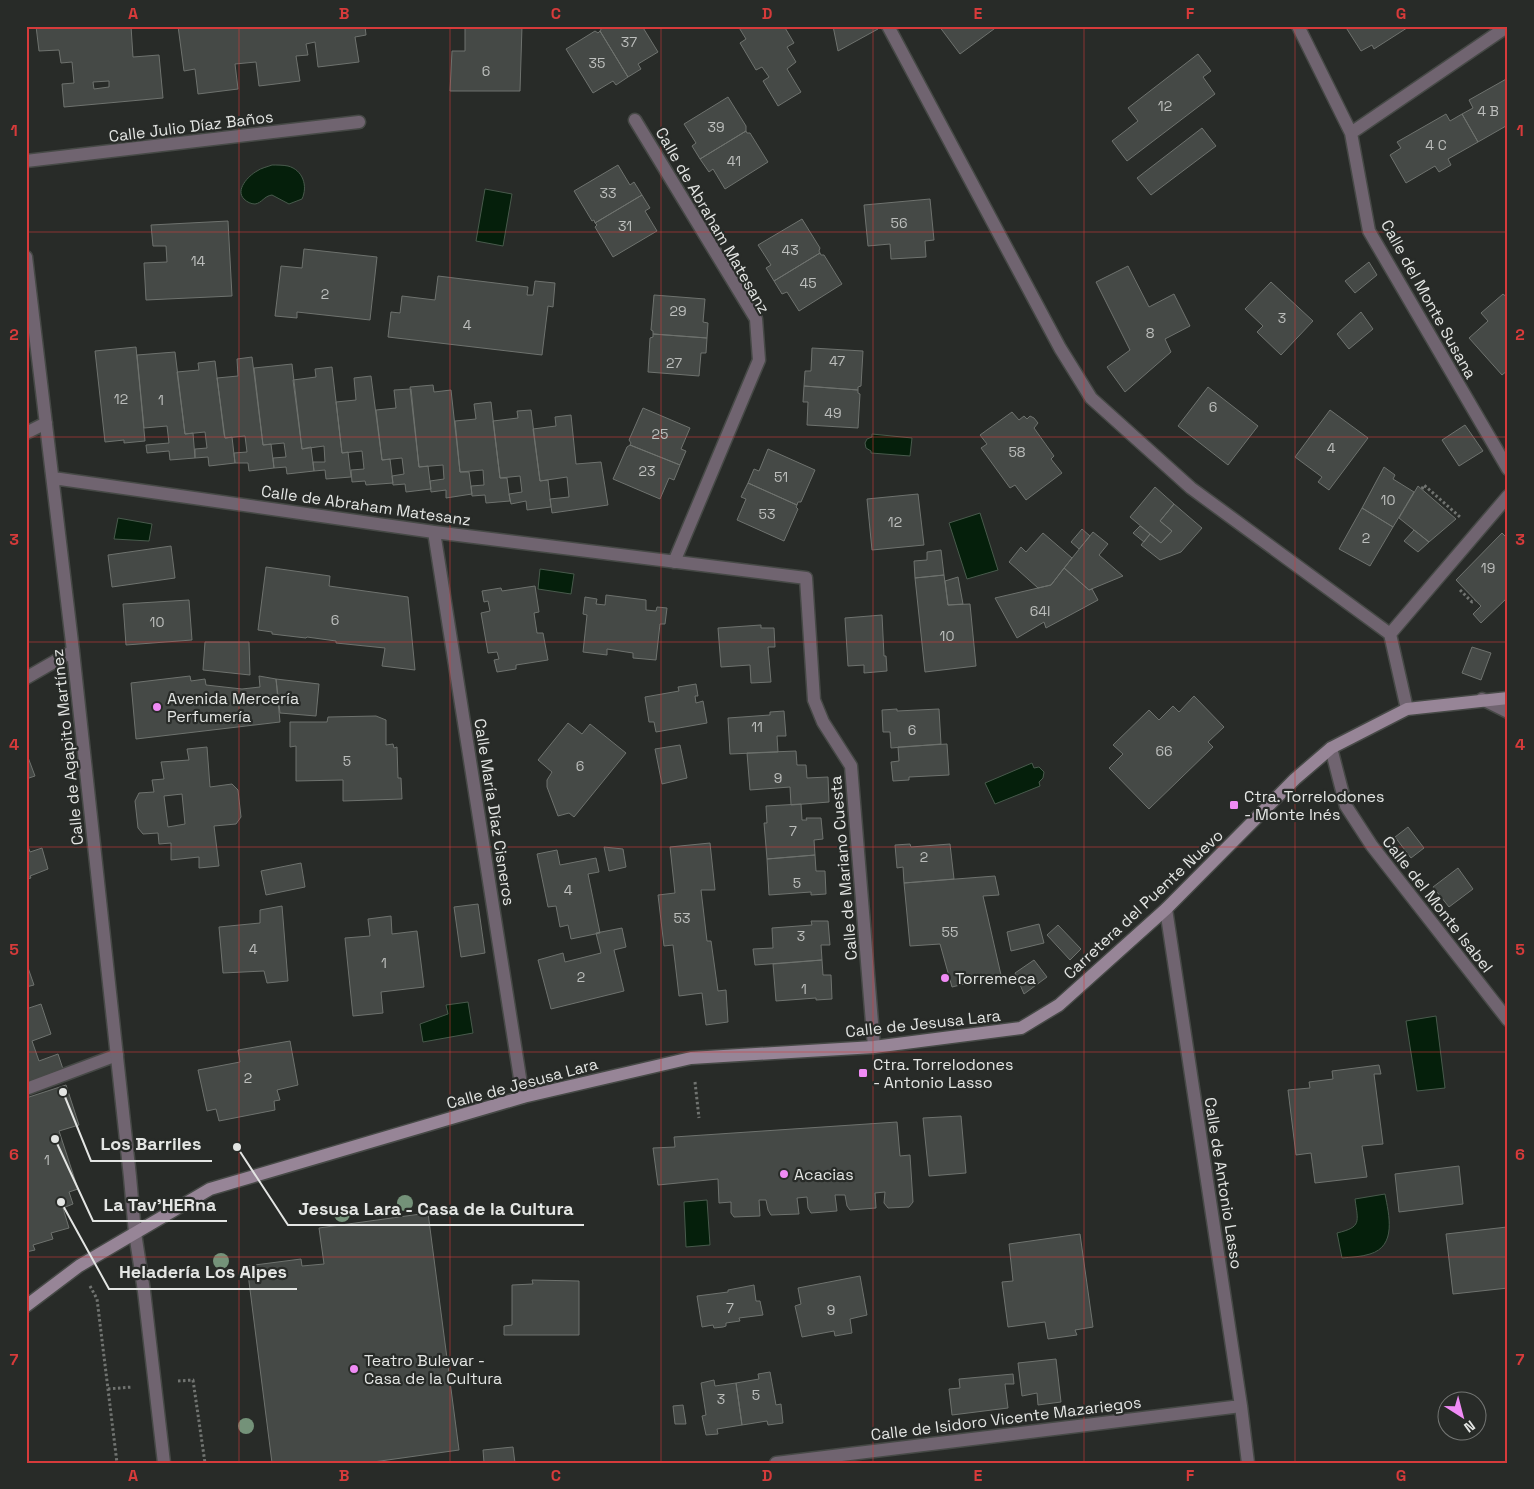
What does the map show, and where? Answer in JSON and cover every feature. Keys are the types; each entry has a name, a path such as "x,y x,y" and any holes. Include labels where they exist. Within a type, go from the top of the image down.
{"main road":[{"name":"Carretera del Puente Nuevo","path":"1059,1005 1166,909 1295,779 1331,748 1407,709 1482,699 1508,698"},
{"name":"Calle de Jesusa Lara","path":"26,1306 79,1266 210,1189 523,1097 692,1058 874,1047 1021,1028 1059,1005"}],"street":[{"path":"888,26 1060,348 1091,398 1191,488 1390,634 1407,709"},
{"name":"Calle del Monte Susana","path":"1298,26 1350,133 1369,231 1508,469"},
{"path":"1350,133 1508,26"},
{"name":"Calle de Abraham Matesanz","path":"635,120 756,319 759,360 674,562"},
{"name":"Calle Julio Díaz Baños","path":"26,161 359,122"},
{"name":"Calle de Agapito Martínez","path":"26,257 73,651 118,1054 135,1234 144,1291 164,1463"},
{"path":"26,433 46,423"},
{"name":"Calle de Abraham Matesanz","path":"53,478 434,532 806,578"},
{"path":"1390,634 1508,496"},
{"name":"Calle María Díaz Cisneros","path":"434,532 523,1097"},
{"name":"Calle de Mariano Cuesta","path":"806,578 814,700 823,722 851,766 874,1047"},
{"path":"26,678 73,651"},
{"path":"1482,699 1508,712"},
{"name":"Calle del Monte Isabel","path":"1331,748 1346,806 1372,846 1508,1020"},
{"name":"Calle de Antonio Lasso","path":"1166,909 1248,1463"},
{"path":"26,1089 118,1054"},
{"name":"Calle de Isidoro Vicente Mazariegos","path":"776,1463 1241,1406"}],"path":[{"path":"1422,489 1424,486 1466,523"},
{"path":"1460,589 1472,602 1475,600"},
{"path":"697,1098 699,1118"},
{"path":"79,1266 97,1299 117,1463"}],"shaded area":[{"path":"272,165 288,166 301,175 304,184 302,199 289,204 272,195 255,204 249,203 244,199 241,192 247,180 253,173"},
{"path":"485,189 512,194 503,246 476,241"},
{"path":"872,434 912,438 910,456 871,453 866,448 865,443 867,439 872,437"},
{"path":"980,513 998,570 967,579 949,523"},
{"path":"118,518 152,524 149,541 114,539"},
{"path":"540,569 574,574 571,594 538,589"},
{"path":"1032,763 1034,768 1039,767 1044,772 1043,778 1039,782 1040,786 995,804 985,783"},
{"path":"468,1002 473,1033 423,1042 420,1024 448,1014 446,1005"},
{"path":"1436,1016 1445,1088 1417,1091 1406,1021"},
{"path":"1385,1194 1389,1229 1388,1237 1384,1244 1379,1250 1370,1254 1342,1258 1337,1233 1354,1226 1357,1218 1355,1199"},
{"path":"707,1200 710,1245 686,1247 684,1202"}],"building":[{"path":"36,26 131,26 133,57 159,55 163,98 64,107 62,84 74,83 72,62 61,63 59,50 39,51","holes":["109,81 109,87 94,89 93,82"]},
{"path":"178,26 365,26 366,35 355,37 359,62 318,67 315,42 306,44 308,55 296,56 300,81 259,86 256,62 235,64 238,89 198,94 195,69 184,71"},
{"path":"465,26 522,26 520,91 450,91 452,51 465,51"},
{"path":"603,26 642,26 658,52 638,64 641,69 628,77 600,31"},
{"path":"738,26 784,26 794,43 787,47 796,62 787,69 801,92 778,106 763,81 769,77 762,67 756,70 740,43 746,39"},
{"path":"833,26 877,26 878,29 838,51"},
{"path":"939,26 998,26 960,54"},
{"path":"1345,26 1410,26 1374,49 1372,45 1361,51"},
{"path":"595,31 598,33 600,31 628,77 616,85 613,81 593,93 566,49"},
{"path":"1198,54 1211,71 1203,77 1215,94 1127,161 1112,141 1138,121 1128,108"},
{"path":"1508,78 1508,129 1506,126 1478,142 1462,114 1473,108 1469,100"},
{"path":"728,97 746,126 746,131 700,159 692,146 696,143 684,124"},
{"path":"1446,114 1450,121 1462,114 1478,142 1448,159 1451,165 1439,172 1435,166 1406,183 1390,155 1401,148 1397,142"},
{"path":"1202,128 1216,146 1151,195 1137,178"},
{"path":"746,131 750,133 768,162 725,189 713,169 709,172 700,159"},
{"path":"618,165 630,185 634,182 642,195 595,223 574,191"},
{"path":"642,195 650,208 645,211 657,231 613,257 595,227 597,225 595,223"},
{"path":"930,199 934,240 925,241 926,257 891,259 890,244 868,246 864,205"},
{"path":"802,219 820,248 820,253 774,281 766,268 771,265 758,245"},
{"path":"228,221 232,296 146,300 144,263 167,262 166,246 153,246 151,225"},
{"path":"304,249 377,257 370,320 297,312 297,318 275,316 281,266 302,268"},
{"path":"820,253 824,255 842,284 799,311 787,292 782,294 774,281"},
{"path":"1369,262 1377,275 1355,293 1345,281"},
{"path":"1128,266 1149,307 1174,294 1190,326 1165,339 1171,352 1125,392 1107,367 1130,350 1096,282"},
{"path":"438,276 528,287 527,295 533,295 535,281 555,283 553,307 548,306 542,355 388,337 391,312 400,313 402,296 435,300"},
{"path":"1271,282 1313,321 1281,355 1257,332 1263,326 1245,309"},
{"path":"1503,294 1508,298 1508,370 1502,375 1469,338 1488,321 1481,313"},
{"path":"654,295 705,299 703,322 708,323 707,338 653,334 651,330"},
{"path":"1361,312 1373,329 1349,349 1337,334"},
{"path":"653,334 707,338 706,353 701,353 699,376 648,372 650,338 653,337"},
{"path":"136,347 145,441 124,443 124,440 105,442 95,351"},
{"path":"812,348 863,351 861,386 858,387 858,390 804,386 805,371 811,371"},
{"path":"175,352 185,434 193,433 195,458 170,460 169,451 147,453 146,445 169,443 167,426 144,428 137,355"},
{"path":"252,357 263,445 271,444 274,468 249,471 248,463 235,463 234,453 247,452 245,436 225,438 217,378 238,376 237,359"},
{"path":"215,361 224,434 225,438 232,437 235,463 209,466 208,457 195,458 195,449 207,448 205,432 185,434 177,372 199,370 198,363"},
{"path":"292,364 302,449 311,447 314,471 287,474 286,467 274,468 273,458 286,457 284,443 263,445 254,368"},
{"path":"332,367 342,453 348,452 351,477 326,479 325,470 314,471 313,462 325,462 324,446 302,449 293,380 316,377 315,369"},
{"path":"371,376 382,460 390,459 393,483 366,485 365,481 352,482 351,470 364,469 362,451 342,453 336,402 356,400 354,378"},
{"path":"433,385 434,392 451,390 460,472 469,472 472,494 446,498 446,490 431,492 430,481 444,479 443,465 419,467 410,387"},
{"path":"804,386 858,390 860,394 858,428 807,425 808,402 803,402"},
{"path":"1208,387 1258,426 1228,465 1178,426"},
{"path":"411,389 419,467 428,466 431,489 406,492 405,484 393,485 392,476 404,474 402,458 382,460 376,410 396,408 394,390"},
{"path":"491,402 500,478 507,478 510,501 486,503 485,495 472,496 471,486 484,485 483,470 460,472 455,421 476,419 474,404"},
{"path":"643,408 690,428 681,449 686,451 680,465 630,445 629,440"},
{"path":"531,410 540,481 548,480 551,507 527,510 526,501 511,504 509,494 522,492 520,476 500,478 493,421 518,418 517,411"},
{"path":"1330,410 1368,438 1329,490 1318,482 1322,477 1295,457"},
{"path":"1012,412 1019,420 1024,416 1027,419 1030,416 1034,418 1038,423 1034,428 1054,456 1051,459 1062,473 1026,500 1015,485 1010,488 981,448 987,444 980,435"},
{"path":"571,415 576,464 601,462 608,505 552,513 550,499 569,497 567,477 540,481 533,429 556,426 555,417"},
{"path":"1465,425 1483,451 1459,466 1442,440"},
{"path":"630,445 680,465 674,480 669,478 660,499 613,479 627,447"},
{"path":"768,449 815,470 801,502 798,502 797,505 748,483 754,469 759,471"},
{"path":"1384,467 1395,475 1393,479 1414,492 1393,527 1362,508"},
{"path":"748,483 797,505 798,509 784,541 737,520 746,499 741,497"},
{"path":"1418,486 1456,519 1429,542 1399,518"},
{"path":"1155,487 1174,504 1160,521 1172,531 1161,543 1130,517"},
{"path":"918,494 924,545 872,550 867,499"},
{"path":"1174,504 1202,528 1181,552 1160,560 1141,545 1150,534 1161,543 1172,531 1160,521"},
{"path":"1362,508 1393,527 1370,566 1339,549"},
{"path":"1140,526 1150,534 1144,542 1133,533"},
{"path":"1082,529 1090,536 1079,549 1071,542"},
{"path":"1414,530 1429,542 1418,552 1404,541"},
{"path":"1093,532 1108,544 1099,555 1123,576 1089,590 1064,568"},
{"path":"1043,533 1072,558 1051,585 1038,588 1009,562 1021,547 1026,552"},
{"path":"1502,533 1508,539 1508,597 1481,623 1473,614 1481,606 1456,580"},
{"path":"171,546 175,578 112,587 108,555"},
{"path":"941,550 944,575 915,578 914,561 927,560 927,552"},
{"path":"266,567 330,576 329,586 408,597 415,670 382,666 385,648 272,634 272,632 258,630"},
{"path":"1064,568 1089,590 1092,589 1098,600 1046,628 1044,622 1017,638 995,598 1051,585"},
{"path":"944,575 948,605 970,604 976,666 925,672 915,578"},
{"path":"958,577 963,604 948,605 945,581"},
{"path":"535,586 539,612 534,613 537,633 543,633 548,660 516,665 516,669 497,672 494,660 499,659 497,652 488,653 481,613 490,611 488,601 484,602 482,591 501,588 502,591"},
{"path":"606,595 646,600 646,610 656,611 657,607 667,608 665,624 660,624 656,660 633,658 633,653 607,649 607,655 583,652 587,615 583,614 585,597 597,599 596,604 605,605"},
{"path":"189,600 192,640 126,645 123,604"},
{"path":"882,615 884,656 886,656 887,671 864,673 864,665 848,666 845,618"},
{"path":"761,625 761,628 774,628 775,647 768,647 771,682 751,683 750,665 721,667 718,628"},
{"path":"205,642 249,642 250,675 203,670"},
{"path":"1472,647 1491,653 1481,680 1462,673"},
{"path":"190,676 191,681 205,679 206,685 242,689 260,687 259,676 276,679 280,722 136,739 131,683"},
{"path":"276,679 319,684 316,716 280,713"},
{"path":"696,684 698,696 695,696 696,703 703,701 707,723 656,732 654,722 649,722 645,697 679,691 678,687"},
{"path":"1194,696 1224,727 1208,742 1213,747 1149,809 1109,768 1123,754 1113,745 1149,710 1159,720 1173,706 1179,712"},
{"path":"897,709 897,711 939,709 941,744 891,748 890,732 883,732 882,710"},
{"path":"784,711 786,736 777,736 778,752 730,754 728,718 770,715 770,712"},
{"path":"376,716 386,720 386,745 393,744 394,748 397,747 398,778 401,778 402,799 343,801 343,780 296,781 296,746 290,747 290,722 327,722 328,717"},
{"path":"568,723 582,734 590,724 626,753 574,817 569,813 558,816 547,787 547,780 552,772 538,760"},
{"path":"947,744 949,775 909,777 909,780 893,781 891,762 899,761 898,747"},
{"path":"680,745 687,778 662,784 655,749"},
{"path":"207,747 210,787 232,784 238,790 241,817 236,824 214,826 219,866 199,868 199,857 171,860 171,843 159,844 158,833 143,834 138,828 135,801 139,793 154,792 152,780 164,779 161,762 189,760 187,749","holes":["182,794 185,824 168,827 164,796"]},
{"path":"796,751 797,765 806,765 807,778 828,777 829,802 791,805 790,787 750,790 747,753"},
{"path":"26,752 35,776 26,779"},
{"path":"801,804 802,820 807,820 806,818 821,818 823,839 814,840 815,855 767,859 764,823 767,823 766,806"},
{"path":"1408,827 1424,848 1411,858 1395,837"},
{"path":"26,840 30,852 42,848 48,869 26,879"},
{"path":"710,843 715,890 701,890 707,941 711,941 718,991 726,990 728,1022 706,1025 702,993 679,996 673,945 664,946 658,895 675,893 670,847"},
{"path":"910,844 911,847 950,844 954,879 904,883 903,867 897,868 895,845"},
{"path":"604,847 623,849 626,867 609,871"},
{"path":"557,850 560,865 596,858 599,872 588,874 600,933 571,939 568,925 560,927 556,906 548,907 537,854"},
{"path":"815,855 816,871 825,871 826,894 811,895 811,892 769,895 767,859"},
{"path":"301,863 305,887 266,895 261,871"},
{"path":"1458,868 1473,889 1449,907 1433,887"},
{"path":"995,876 999,895 983,896 1001,975 952,987 940,944 910,946 904,883"},
{"path":"478,904 485,953 461,957 454,907"},
{"path":"282,906 288,981 267,983 264,971 223,973 219,927 260,923 260,910"},
{"path":"391,916 392,934 417,931 424,987 381,992 383,1013 353,1016 345,938 370,936 368,919"},
{"path":"811,921 828,921 830,945 821,945 822,960 755,965 753,949 773,948 772,928 812,925"},
{"path":"1039,924 1044,943 1011,951 1007,932"},
{"path":"1058,925 1081,949 1070,960 1047,935"},
{"path":"622,928 626,947 614,950 624,991 551,1009 538,960 563,953 565,962 601,953 596,933"},
{"path":"822,960 823,975 831,975 832,999 816,1000 816,998 776,1001 773,964"},
{"path":"1034,960 1047,977 1024,994 1015,973"},
{"path":"26,962 34,985 26,987"},
{"path":"41,1004 51,1034 32,1041 39,1061 58,1054 63,1069 26,1082 26,1009"},
{"path":"290,1041 298,1085 277,1090 280,1100 274,1101 275,1110 219,1121 216,1109 207,1111 198,1070 240,1062 238,1050"},
{"path":"1379,1065 1381,1074 1374,1074 1383,1144 1362,1146 1367,1177 1315,1183 1311,1153 1296,1155 1288,1090 1310,1088 1309,1082 1333,1079 1332,1071"},
{"path":"66,1085 79,1125 59,1131 78,1189 69,1192 73,1204 63,1208 69,1228 51,1233 53,1239 33,1245 35,1250 26,1252 26,1098"},
{"path":"961,1116 966,1173 929,1176 923,1118"},
{"name":"Acacias","path":"897,1122 900,1156 910,1155 913,1202 909,1207 888,1208 884,1203 885,1192 875,1193 876,1208 850,1210 847,1206 845,1195 835,1195 837,1211 811,1213 808,1208 807,1197 797,1198 799,1214 771,1215 766,1200 759,1200 760,1216 734,1217 731,1213 731,1202 719,1203 718,1179 658,1185 653,1148 675,1147 674,1137"},
{"path":"1459,1166 1463,1204 1399,1212 1395,1174"},
{"name":"Teatro Bulevar - Casa de la Cultura","path":"428,1213 459,1450 366,1463 272,1463 247,1266 301,1259 302,1266 324,1264 319,1228"},
{"path":"1507,1227 1508,1288 1453,1294 1446,1234"},
{"path":"1080,1234 1093,1327 1075,1330 1077,1335 1048,1339 1045,1322 1008,1327 1002,1282 1013,1281 1009,1244"},
{"path":"860,1276 867,1315 850,1319 852,1333 835,1336 834,1331 802,1337 795,1306 801,1304 798,1288"},
{"path":"532,1280 579,1281 579,1335 504,1335 504,1326 512,1325 512,1285 533,1284"},
{"path":"754,1285 756,1301 760,1301 763,1315 739,1318 740,1321 726,1323 726,1326 723,1327 714,1328 713,1325 702,1327 697,1296 728,1292 728,1290"},
{"path":"1056,1359 1061,1402 1038,1405 1037,1393 1022,1396 1018,1363"},
{"path":"770,1372 776,1405 781,1404 783,1423 768,1425 767,1421 742,1425 736,1383 759,1379 758,1374"},
{"path":"1013,1374 1014,1384 1005,1384 1008,1408 952,1415 949,1389 960,1388 959,1379"},
{"path":"714,1380 715,1386 736,1383 742,1425 717,1429 718,1434 706,1435 702,1416 706,1415 701,1383"},
{"path":"683,1405 686,1424 675,1424 673,1406"},
{"path":"513,1447 515,1463 484,1463 483,1450"}],"place":[{"name":"Avenida Mercería Perfumería","path":"157,707"},
{"name":"Ctra. Torrelodones - Monte Inés","path":"1234,805"},
{"name":"Torremeca","path":"945,978"},
{"name":"Ctra. Torrelodones - Antonio Lasso","path":"863,1073"},
{"name":"Los Barriles","path":"63,1092"},
{"name":"La Tav'HERna","path":"55,1139"},
{"name":"Jesusa Lara - Casa de la Cultura","path":"237,1147"},
{"name":"Acacias","path":"784,1174"},
{"name":"Heladería Los Alpes","path":"61,1202"},
{"name":"Teatro Bulevar - Casa de la Cultura","path":"354,1369"}]}
